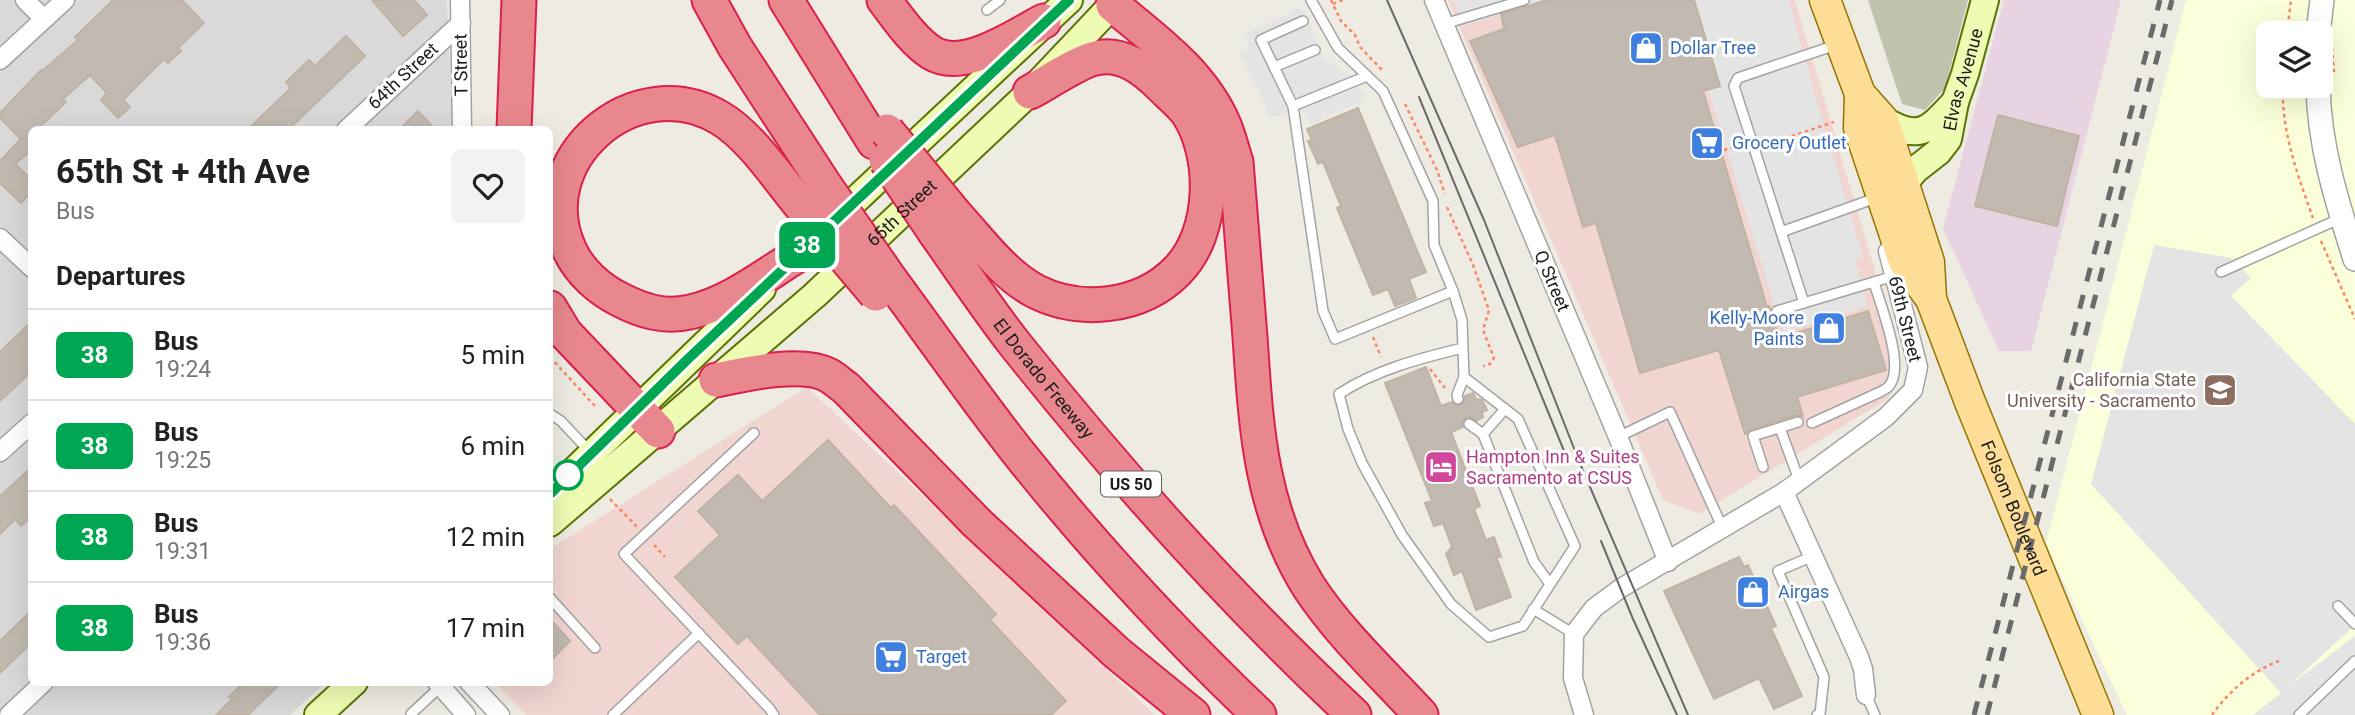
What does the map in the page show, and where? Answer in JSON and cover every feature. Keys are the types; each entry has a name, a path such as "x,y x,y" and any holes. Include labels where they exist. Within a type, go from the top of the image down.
{"highway":[{"path":"514,126 519,0"},
{"path":"709,0 814,198 1018,452 1087,533 1177,632 1259,715"},
{"path":"884,0 926,48 943,58 958,60 972,57 1056,10"},
{"path":"1112,2 1179,61 1205,91 1224,125 1236,162 1255,411 1263,473 1281,533 1310,588 1352,641 1421,715"},
{"name":"El Dorado Freeway","path":"791,8 880,137 944,222 1013,341 1147,504 1292,657 1354,715"},
{"path":"944,222 1018,280 1049,297 1074,304 1118,302 1143,294 1165,281 1184,263 1203,223 1208,196 1204,152 1186,111 1146,71 1113,57 1094,58 1030,92"},
{"path":"798,254 726,299 704,309 680,314 656,314 612,296 582,270 563,236 559,212 562,188 570,166 593,133 634,109 666,104 690,106 721,119 814,198"},
{"path":"553,312 565,333 646,420"},
{"path":"716,380 794,369 826,373 846,388 977,523 1117,653 1194,715"}],"main road":[{"name":"Folsom Boulevard","path":"1825,0 1860,94 1859,123 1904,262 1931,299 1969,402 2098,715"},
{"name":"Elvas Avenue","path":"1904,183 1915,170 1938,152 1948,139 1955,102 1985,0"},
{"name":"65th Street","path":"553,491 591,453 716,380 815,295 1030,92 1112,2"},
{"name":"65th Street","path":"553,520 798,254 1056,10"},
{"path":"1859,123 1901,131 1917,131 1931,127 1955,102"},
{"name":"Folsom Boulevard","path":"1859,123 1904,183 1929,262 1931,299"},
{"path":"319,715 350,686"}],"street":[{"path":"25,0 44,19"},
{"path":"0,61 65,0"},
{"name":"Q Street","path":"1434,0 1668,562"},
{"path":"2319,21 2322,0"},
{"name":"T Street","path":"459,1 462,126"},
{"name":"64th Street","path":"350,126 461,23"},
{"path":"2318,98 2332,187 2355,259"},
{"name":"69th Street","path":"1574,634 1594,608 1620,588 1784,492 1886,417 1913,390 1918,367 1873,198 1859,123"},
{"path":"0,238 28,264"},
{"path":"0,452 28,427"},
{"path":"1784,492 1859,657 1866,695"},
{"path":"1574,634 1573,678 1584,715"},
{"path":"9,715 40,686"},
{"path":"440,686 466,715"},
{"path":"473,686 500,715"}],"lane":[{"path":"987,10 1000,0"},
{"path":"1311,0 1338,48 1383,91 1433,201 1434,245 1462,320 1464,377 1458,399"},
{"path":"1444,24 1524,0"},
{"path":"1303,21 1261,40 1293,106 1323,311 1335,339 1453,291"},
{"path":"1804,303 1734,86 1738,78 1840,44"},
{"path":"1274,67 1315,50"},
{"path":"1293,106 1367,76"},
{"path":"1781,232 1873,198"},
{"path":"2221,272 2342,218"},
{"path":"1777,311 1894,276"},
{"path":"1812,423 1890,386 1896,359 1874,282"},
{"path":"1463,348 1422,358 1355,384 1339,394 1348,429 1362,463 1402,536 1451,604 1489,637 1523,626 1575,546 1518,419 1464,377"},
{"path":"1483,434 1505,409"},
{"path":"1618,437 1670,412 1723,529"},
{"path":"553,416 591,453"},
{"path":"553,425 561,421"},
{"path":"1763,467 1753,436 1798,422"},
{"path":"1469,424 1483,434 1534,562 1550,584"},
{"path":"1780,428 1799,480"},
{"path":"754,433 624,554 774,715"},
{"path":"1813,556 1778,571 1824,677 1820,714 1817,715"},
{"path":"553,601 595,648"},
{"path":"2338,606 2355,624"},
{"path":"1533,610 1574,634"},
{"path":"613,715 699,632"},
{"path":"2299,715 2355,661"},
{"path":"411,714 438,686"},
{"path":"1866,695 1875,715"}],"path":[{"path":"1333,4 1343,0"},
{"path":"2288,21 2291,0"},
{"path":"2283,98 2290,150 2316,229 2355,319"},
{"path":"1724,150 1766,145 1859,123"},
{"path":"1372,333 1381,357"},
{"path":"1422,364 1430,369 1441,386 1449,391 1451,380"},
{"path":"2212,715 2258,668 2279,661"}],"shaded area":[{"path":"0,0 447,0 452,126 28,126 28,686 322,686 290,715 0,715"},
{"path":"1448,0 1795,0 1897,346 1899,381 1886,400 1699,514 1663,500"},
{"path":"1453,0 1547,0 1465,25"},
{"path":"1694,0 1789,0 1863,257 1855,260 1868,306 1783,333 1708,90 1720,86"},
{"path":"1868,0 1968,0 1945,88 1925,110 1902,104"},
{"path":"2004,0 2121,0 2031,351 1999,351 1943,228"},
{"name":"California State University - Sacramento","path":"2186,0 2355,0 2355,715 2127,715 2046,544"},
{"path":"1296,7 1305,11 1323,57 1356,80 1365,100 1310,125 1305,112 1270,117 1238,54 1249,49 1244,34 1288,14"},
{"path":"2154,245 2231,258 2251,278 2231,296 2355,424 2355,625 2290,685 2355,636 2355,715 2253,715 2281,693 2091,484"},
{"path":"807,387 1155,715 526,715 499,686 553,686 553,547"}],"building":[{"path":"113,0 182,0 204,23 178,48 181,51 168,63 164,59 123,100 130,107 118,118 101,100 107,93 90,75 63,99 66,102 41,126 28,126 28,153 15,164 28,176 28,195 21,203 0,183 0,161 21,139 0,118 0,113 41,70 78,40 75,37"},
{"path":"372,0 414,0 427,15 403,36"},
{"path":"1547,0 1694,0 1720,86 1703,91 1767,307 1769,306 1779,338 1868,311 1886,370 1797,397 1803,416 1796,415 1751,429 1745,434 1719,350 1640,373 1596,223 1583,227 1555,135 1518,147 1470,41 1504,29 1501,14"},
{"path":"346,36 365,56 292,126 251,126 291,88 286,82 309,60 315,66"},
{"path":"1358,108 1426,272 1409,279 1416,298 1395,306 1388,289 1373,295 1337,208 1341,206 1323,162 1318,164 1308,141 1312,140 1307,129"},
{"path":"418,111 432,126 403,126"},
{"path":"1998,115 2079,136 2057,226 1975,206"},
{"path":"28,325 28,375 0,401 0,352"},
{"name":"Hampton Inn & Suites Sacramento at CSUS","path":"1426,367 1441,406 1452,402 1460,406 1465,396 1473,393 1476,399 1482,400 1487,410 1482,412 1483,417 1476,421 1470,417 1466,418 1462,423 1463,427 1451,432 1480,506 1474,509 1486,540 1494,537 1501,557 1496,556 1511,597 1476,610 1462,571 1454,575 1446,554 1452,547 1443,523 1434,526 1425,503 1432,501 1385,383"},
{"path":"828,440 891,508 894,505 996,614 990,620 1066,701 1051,715 820,715 747,636 738,644 675,577 720,535 698,511 738,475 762,501"},
{"path":"28,471 28,520 21,526 15,519 0,534 0,496"},
{"path":"1739,557 1744,567 1748,565 1776,626 1771,628 1802,696 1774,709 1759,678 1714,699 1664,591"},
{"path":"28,614 28,646 0,673 0,641"},
{"path":"553,622 570,641 553,658"},
{"path":"240,686 278,686 248,715 216,715 232,699 229,697"}],"tram line":[{"path":"1387,0 1484,220 1581,466 1688,715"},
{"path":"1419,97 1569,463"},
{"path":"1601,541 1677,715"}],"railway":[{"path":"1974,715 2160,0"},
{"path":"1987,715 2172,0"}],"bus line":[{"name":"38","path":"553,491 635,409 1069,0"}],"place":[{"name":"Dollar Tree","path":"1646,48"},
{"name":"Grocery Outlet","path":"1707,143"},
{"name":"Kelly-Moore Paints","path":"1829,328"},
{"name":"California State University - Sacramento","path":"2220,390"},
{"name":"Hampton Inn & Suites Sacramento at CSUS","path":"1441,467"},
{"name":"Airgas","path":"1753,592"},
{"name":"Target","path":"891,657"}]}
